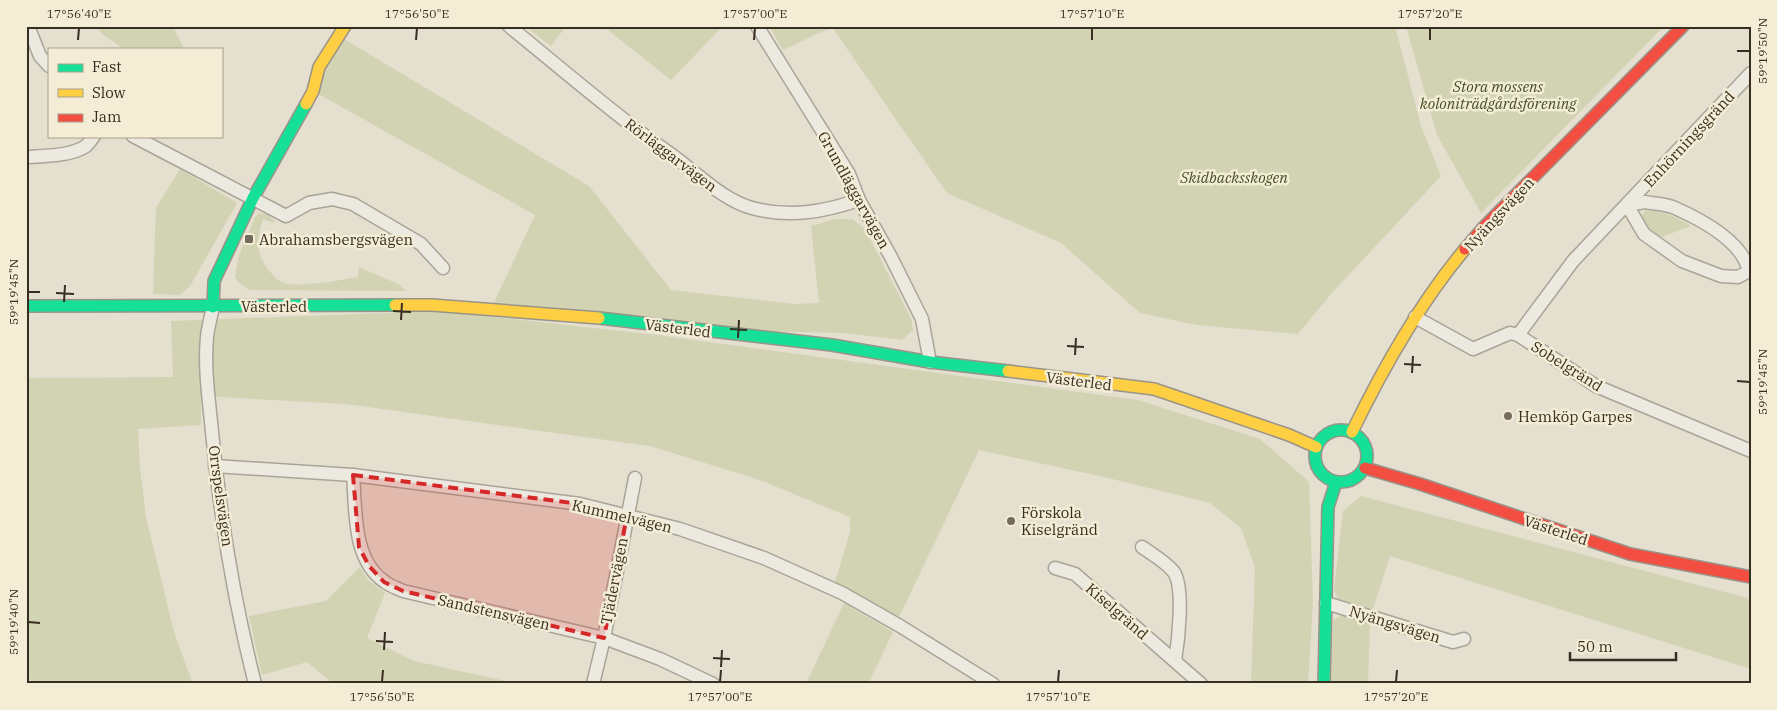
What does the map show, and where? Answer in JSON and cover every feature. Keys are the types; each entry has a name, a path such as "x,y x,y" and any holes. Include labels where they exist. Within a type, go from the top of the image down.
{"street":[{"path":"28,26 40,56 48,65"},
{"path":"213,307 214,280 253,198 313,91 319,67 345,26"},
{"name":"Rörläggarvägen","path":"509,26 626,122 726,196 750,207 774,213 792,214 834,208 859,200"},
{"name":"Grundläggarvägen","path":"757,26 849,174 859,200 922,319 930,362"},
{"name":"Nyängsvägen","path":"1352,432 1414,317 1448,270 1482,229 1683,26"},
{"name":"Enhörningsgränd","path":"1518,335 1573,261 1751,73"},
{"path":"26,157 68,152 86,146 92,138"},
{"path":"137,138 286,216 309,203 332,199 354,204 421,244 443,268"},
{"name":"Enhörningsgränd","path":"1645,202 1674,208 1718,231 1739,249 1749,271 1738,277 1721,276 1682,261 1644,234 1627,205 1645,202"},
{"name":"Västerled","path":"26,306 432,305 583,316 832,345 930,362 1154,389 1290,436 1316,447"},
{"name":"Orrspelsvägen","path":"213,307 207,335 206,359 215,466 220,510 255,684"},
{"name":"Sobelgränd","path":"1414,317 1473,349 1510,333 1518,335 1596,386 1751,451"},
{"path":"1340,430 1352,432 1360,437 1365,444 1368,454 1365,468 1353,480 1336,482 1323,475 1318,467 1315,456 1316,447 1328,433 1340,430"},
{"name":"Kummelvägen","path":"215,466 353,475 580,504 680,529 764,558 842,593 994,684"},
{"name":"Västerled","path":"1365,468 1420,484 1528,522 1630,554 1751,576"},
{"name":"Sandstensvägen","path":"353,475 359,547 369,566 384,582 403,591 604,638 660,659 713,684"},
{"name":"Tjädervägen","path":"593,684 604,638 635,478"},
{"name":"Nyängsvägen","path":"1324,684 1328,507 1336,482"},
{"path":"1142,547 1174,572 1180,591 1178,643 1175,661"},
{"name":"Kiselgränd","path":"1055,568 1076,574 1201,684"},
{"name":"Nyängsvägen","path":"1326,603 1453,642 1464,639"}],"highlighted area":[{"path":"353,475 580,504 627,515 604,638 403,591 384,582 369,566 359,547"}],"green space":[{"path":"97,26 173,26 184,48 123,48 101,33"},
{"path":"531,26 566,26 551,46 529,29"},
{"path":"603,26 714,26 719,30 671,80"},
{"name":"Skidbacksskogen","path":"769,26 1395,26 1421,126 1441,176 1330,295 1298,334 1197,325 1140,313 1061,243 947,193 832,27 783,50"},
{"name":"Stora mossens koloniträdgårdsförening","path":"1406,26 1664,26 1481,213 1437,135"},
{"path":"339,36 589,186 671,290 795,304 819,303 811,226 835,219 852,219 865,229 911,319 913,330 902,340 844,333 694,330 491,309 535,215 313,91"},
{"path":"180,169 237,203 190,286 180,295 153,294 156,208"},
{"path":"1646,210 1670,215 1691,226 1659,238 1641,216"},
{"path":"259,213 267,215 275,221 273,223 263,219 258,244 263,262 272,275 281,282 300,285 358,277 359,267 398,284 406,291 249,290 239,283 235,277 238,258 255,217"},
{"path":"440,311 657,335 1138,400 1260,439 1309,482 1313,601 1308,684 1251,684 1255,567 1241,528 1210,503 1104,477 979,450 899,617 835,582 850,532 850,517 760,480 650,446 346,404 201,396 201,425 138,429 140,469 146,517 174,632 193,684 34,684 26,674 26,378 173,377 171,321"},
{"path":"1361,496 1751,599 1751,669 1390,556 1373,609 1338,599 1334,589 1343,511"},
{"path":"360,567 368,580 385,593 367,638 414,661 519,684 334,684 307,662 262,675 249,616 326,601"},
{"path":"844,603 893,632 868,684 806,684"},
{"path":"1342,615 1370,621 1368,684 1331,684 1333,620"}],"traffic: fast":[{"path":"213,307 214,281 253,198 306,104"},
{"path":"26,306 395,305"},
{"path":"599,318 832,345 930,362 1008,371"},
{"path":"1336,430 1346,430 1360,437 1367,451 1367,456 1367,461 1360,475 1346,482 1336,482 1326,478 1319,471 1315,461 1315,451 1319,441 1326,434 1336,430"},
{"path":"1324,684 1328,507 1336,482"}],"traffic: slow":[{"path":"306,104 313,91 319,67 345,26"},
{"path":"1352,432 1376,384 1417,314 1465,249"},
{"path":"395,305 432,305 599,318"},
{"path":"1008,371 1154,389 1289,435 1316,447"}],"traffic: jam":[{"path":"1465,249 1482,229 1683,26"},
{"path":"1365,468 1420,484 1630,554 1751,577"}],"place":[{"name":"Abrahamsbergsvägen","path":"249,239"},
{"name":"Hemköp Garpes","path":"1508,416"},
{"name":"Förskola Kiselgränd","path":"1011,521"}]}
